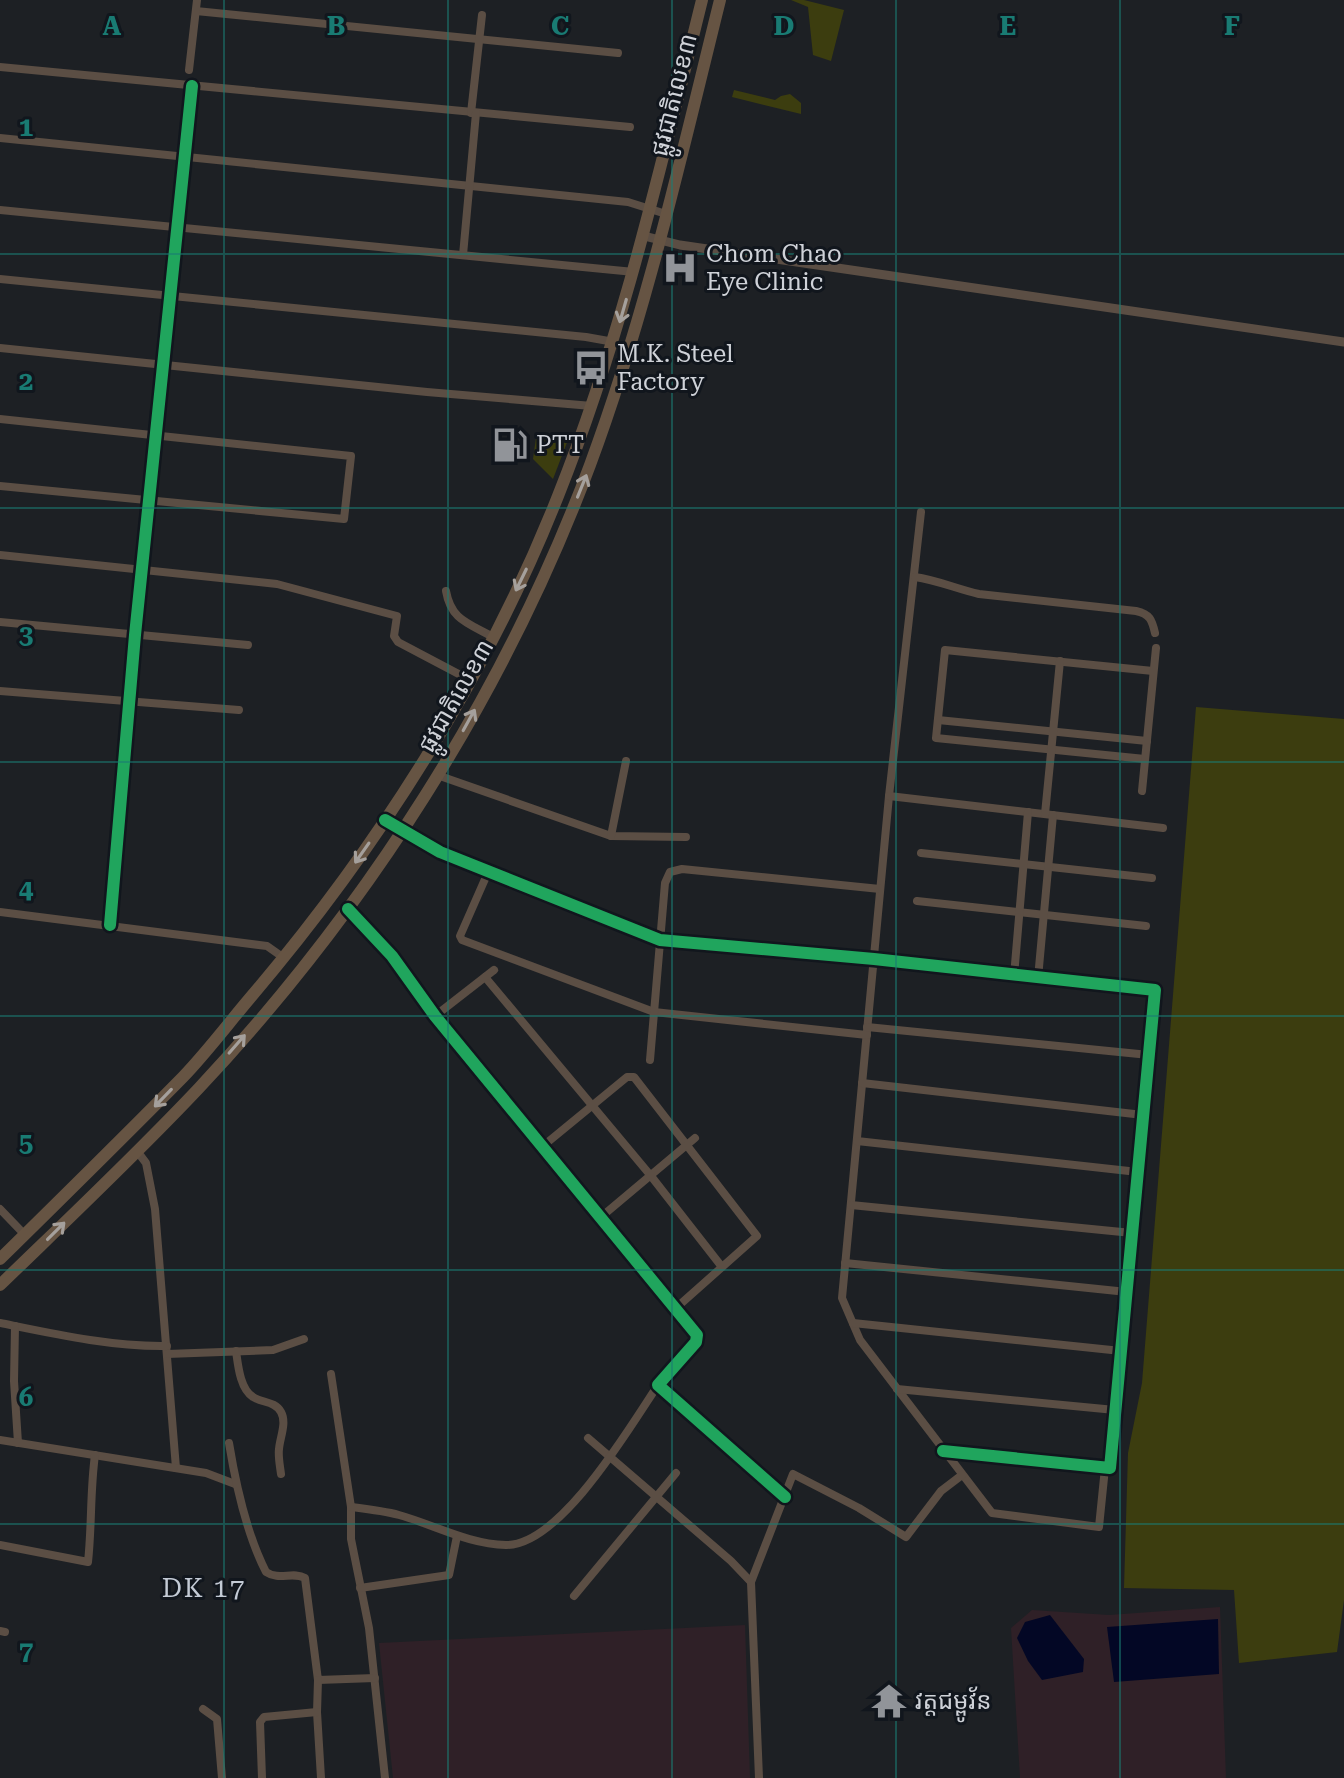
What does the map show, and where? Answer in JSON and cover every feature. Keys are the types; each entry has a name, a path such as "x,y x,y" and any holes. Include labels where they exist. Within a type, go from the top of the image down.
{"highway":[{"name":"ផ្លូវជាតិលេខ៣","path":"0,1259 184,1076 284,958 333,896 385,820 470,680 550,516 614,342 644,236 702,0"},
{"name":"ផ្លូវជាតិលេខ៣","path":"0,1285 210,1076 299,972 348,909 402,830 510,646 568,520 616,393 660,241 720,0"}],"street":[{"path":"189,70 197,0"},
{"path":"196,11 618,53"},
{"path":"463,255 482,15"},
{"path":"0,67 630,127"},
{"path":"110,925 135,635 192,86"},
{"path":"0,138 628,202 666,214"},
{"path":"0,210 634,272"},
{"path":"644,236 660,241 1344,342"},
{"path":"0,279 614,342"},
{"path":"0,348 592,406"},
{"path":"0,419 351,456 344,519 0,486"},
{"path":"921,512 889,796 842,1298 860,1340 995,1515 1099,1527 1105,1468"},
{"path":"0,555 277,584 397,616 394,636 398,642 470,680"},
{"path":"915,577 932,579 979,594 1145,613 1152,620 1155,633"},
{"path":"446,591 449,607 455,616 493,637"},
{"path":"0,622 248,645"},
{"path":"1142,791 1156,648"},
{"path":"1145,759 936,738 945,650 1153,671"},
{"path":"1038,978 1048,866 1051,750 1060,661"},
{"path":"0,691 239,710"},
{"path":"938,720 1147,741"},
{"path":"611,836 626,761"},
{"path":"437,775 611,836 686,837"},
{"path":"889,796 1163,828"},
{"path":"1014,976 1028,812"},
{"path":"385,820 440,852 660,940 874,959 1155,990 1110,1468 943,1451"},
{"path":"921,853 1152,878"},
{"path":"650,1060 665,883 670,872 682,869 880,889"},
{"path":"489,870 460,936 462,940 654,1012 1149,1055"},
{"path":"917,901 1146,926"},
{"path":"348,909 392,956 435,1016 676,1308 698,1339 658,1385 611,1458 563,1513 527,1543 505,1545 457,1536 399,1515 351,1507"},
{"path":"0,912 267,946 284,958"},
{"path":"435,1016 494,970"},
{"path":"485,977 651,1176 722,1267"},
{"path":"543,1146 631,1075 757,1236 676,1308"},
{"path":"862,1083 1143,1115"},
{"path":"601,1217 695,1138"},
{"path":"857,1141 1138,1172"},
{"path":"137,1151 146,1163 155,1209 176,1468"},
{"path":"851,1205 1132,1233"},
{"path":"0,1209 25,1235"},
{"path":"845,1263 1127,1292"},
{"path":"0,1323 167,1350 273,1350 304,1339"},
{"path":"853,1323 1121,1351"},
{"path":"15,1326 14,1381 18,1443"},
{"path":"236,1351 247,1390 254,1398 273,1405 281,1412 281,1474"},
{"path":"331,1374 351,1507 351,1539 369,1628 385,1778"},
{"path":"658,1385 785,1497"},
{"path":"897,1389 1115,1410"},
{"path":"588,1438 731,1561 751,1582"},
{"path":"0,1440 206,1473 235,1484"},
{"path":"229,1443 235,1484 250,1535 266,1572 277,1577 298,1575 305,1578 318,1680 321,1778"},
{"path":"0,1545 88,1562 95,1455"},
{"path":"574,1596 676,1473"},
{"path":"759,1778 751,1582 793,1474 859,1508 906,1537 941,1491 962,1475"},
{"path":"360,1588 449,1575 457,1536"},
{"path":"318,1680 375,1678"},
{"path":"203,1709 217,1719 222,1778"},
{"path":"262,1778 260,1722 264,1717 317,1712"}],"shaded area":[{"path":"791,0 804,0 844,10 831,61 813,55 808,7"},
{"path":"734,90 775,100 790,94 801,103 801,114 732,97"},
{"path":"571,432 553,479 533,459 536,438"},
{"path":"1196,707 1344,719 1344,1600 1337,1652 1239,1663 1234,1590 1124,1588 1128,1453 1142,1383"},
{"path":"1220,1607 1226,1778 1020,1778 1011,1628 1032,1610 1109,1615"},
{"path":"745,1625 750,1778 393,1778 379,1643"}],"water":[{"path":"1050,1615 1084,1659 1083,1672 1042,1680 1028,1661 1017,1638 1025,1622"},
{"path":"1218,1619 1219,1674 1114,1682 1107,1627"}],"cycle path":[{"path":"110,925 135,635 192,86"},
{"path":"385,820 440,852 660,940 874,959 1155,990 1110,1468 943,1451"},
{"path":"348,909 392,956 435,1016 697,1335 696,1342 658,1385 785,1497"}],"place":[{"name":"Chom Chao Eye Clinic","path":"680,268"},
{"name":"M.K. Steel Factory","path":"591,368"},
{"name":"PTT","path":"510,445"},
{"name":"វត្តជម្ពូវ័ន","path":"889,1701"}],"district":[{"name":"DK 17","path":"204,1588"}]}
